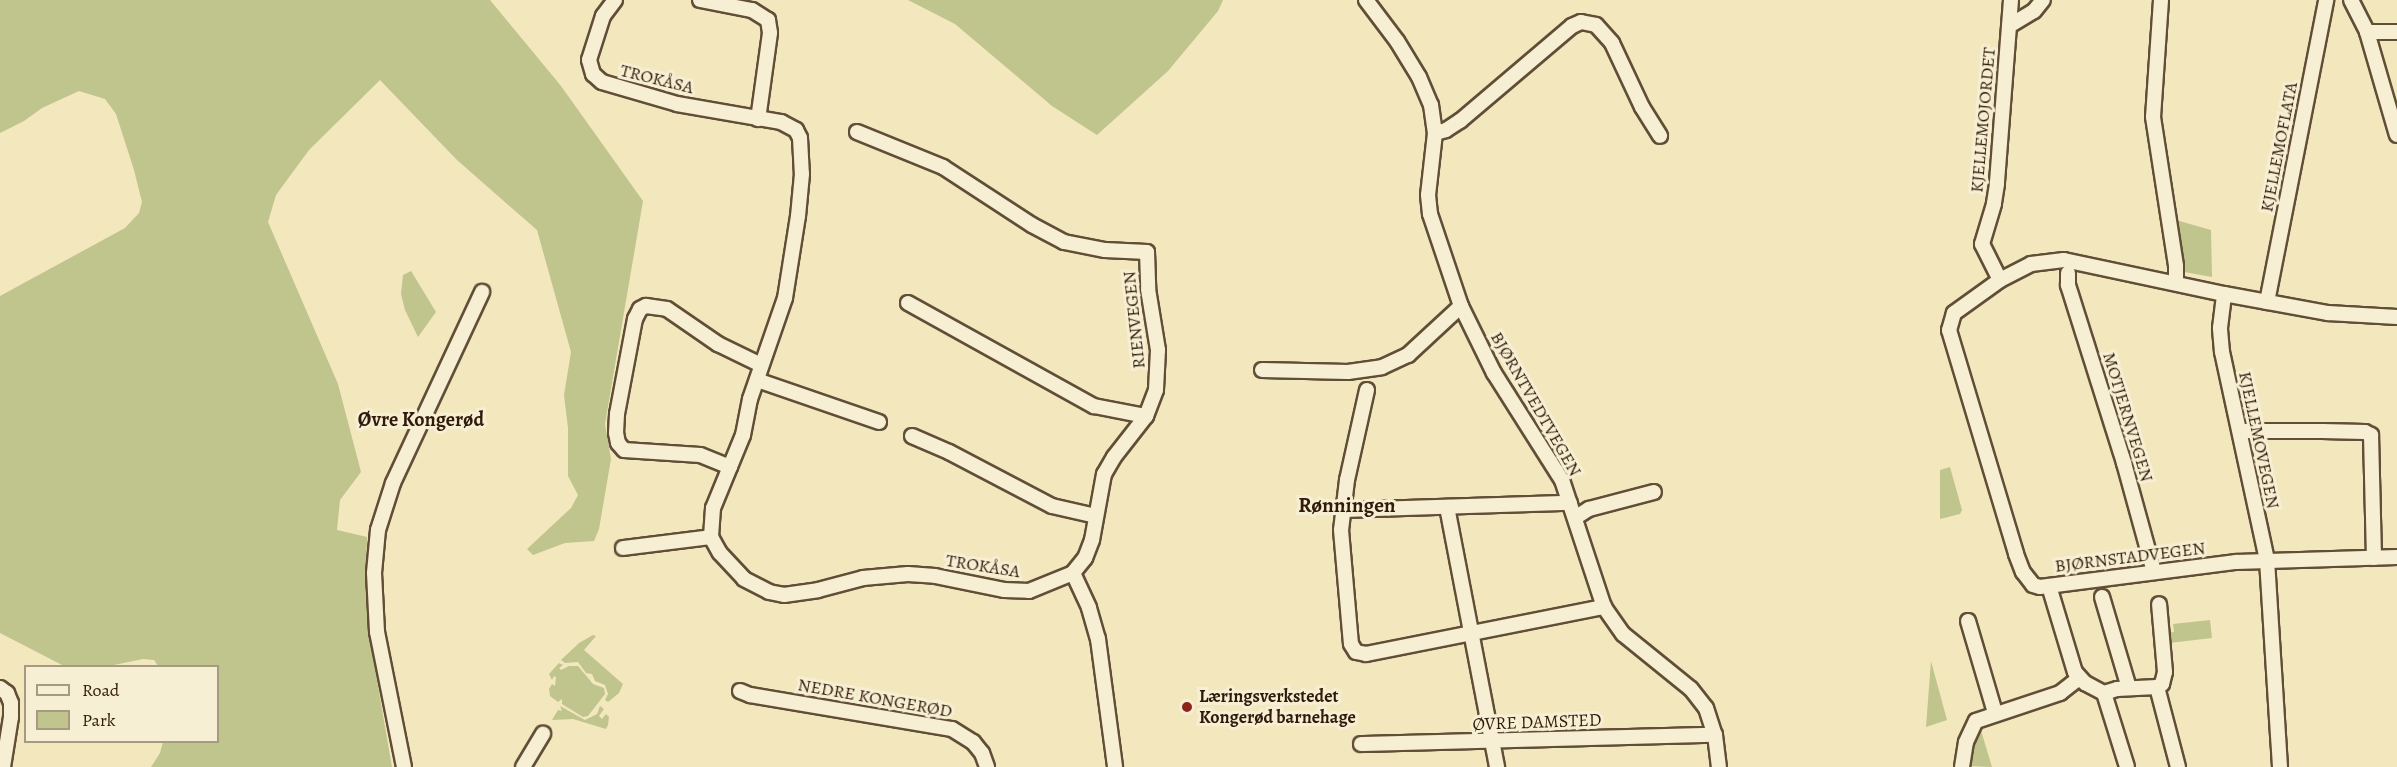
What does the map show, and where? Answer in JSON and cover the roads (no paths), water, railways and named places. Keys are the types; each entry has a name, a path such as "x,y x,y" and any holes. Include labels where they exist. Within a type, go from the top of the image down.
{"street":[{"name":"TROKÅSA","path":"615,0 603,16 589,60 593,74 602,82 677,104 781,122 795,130 800,138 802,163 798,216 779,322 761,365 743,435 713,508 711,537 731,568 744,579 769,592 784,595 818,590 863,578 908,574 935,576 1004,590 1029,591 1073,573"},
{"path":"700,0 753,10 768,20 770,33 758,119"},
{"name":"BJØRNTVEDTVEGEN","path":"1366,0 1397,41 1419,77 1431,105 1435,133 1428,195 1430,214 1461,306 1494,373 1556,466 1604,608 1623,634 1692,688 1706,708 1714,735 1719,767"},
{"name":"KJELLEMOJORDET","path":"2000,280 1982,244 1994,204 1997,184 2011,0"},
{"name":"KJELLEMOJORDET","path":"2009,26 2034,11 2043,0"},
{"path":"2161,0 2153,117 2176,284"},
{"name":"KJELLEMOFLATA","path":"2267,302 2326,0"},
{"path":"2351,0 2367,32 2397,135"},
{"path":"1435,133 1446,130 1461,121 1572,26 1581,22 1596,25 1612,43 1642,107 1660,136"},
{"path":"2367,32 2397,32"},
{"name":"RIENVEGEN","path":"857,132 943,167 1032,225 1064,242 1105,250 1146,252 1148,289 1158,350 1156,390 1146,416 1108,465 1101,484 1089,550 1073,573"},
{"path":"2000,280 2031,264 2057,260 2328,313 2397,317"},
{"name":"MOTJERNVEGEN","path":"2067,273 2068,285 2124,463 2154,572"},
{"name":"BJØRNSTADVEGEN","path":"2000,280 1954,314 1949,330 2016,554 2023,572 2034,585 2049,586 2267,560 2397,557"},
{"path":"404,767 377,632 375,573 378,530 393,483 482,292"},
{"name":"KJELLEMOVEGEN","path":"2224,294 2220,328 2222,352 2267,560 2280,767"},
{"path":"908,303 1094,406 1146,416"},
{"path":"730,467 700,455 624,450 618,443 617,414 635,319 640,309 646,306 667,309 718,344 761,365"},
{"path":"1262,370 1348,372 1382,367 1408,355 1461,306"},
{"path":"757,380 879,423"},
{"path":"1367,390 1343,510 1341,544 1351,645 1356,652 1366,654 1604,608"},
{"path":"2240,431 2333,431 2365,432 2372,435 2374,558"},
{"path":"912,436 959,457 1035,498 1060,508 1096,516"},
{"path":"1575,518 1589,509 1654,492"},
{"path":"1343,510 1570,503"},
{"path":"1447,507 1497,767"},
{"path":"623,548 711,537"},
{"path":"1073,573 1089,608 1098,639 1115,767"},
{"path":"2049,586 2079,678 2104,693 2127,767"},
{"path":"2102,597 2129,688"},
{"path":"2104,693 2129,688 2157,687 2162,684 2165,672 2159,604"},
{"path":"1968,621 1995,713"},
{"path":"1962,767 1966,742 1972,726 1982,717 2060,693 2079,678"},
{"path":"2157,687 2178,767"},
{"path":"0,688 7,693 11,703 3,767"},
{"name":"NEDRE KONGERØD","path":"740,691 750,695 952,729 973,742 982,753 987,767"},
{"path":"523,767 543,734"},
{"name":"ØVRE DAMSTED","path":"1361,744 1714,735"}],"place":[{"name":"Læringsverkstedet Kongerød barnehage","path":"1187,707"}],"district":[{"name":"Øvre Kongerød","path":"421,419"},
{"name":"Rønningen","path":"1347,505"}]}
